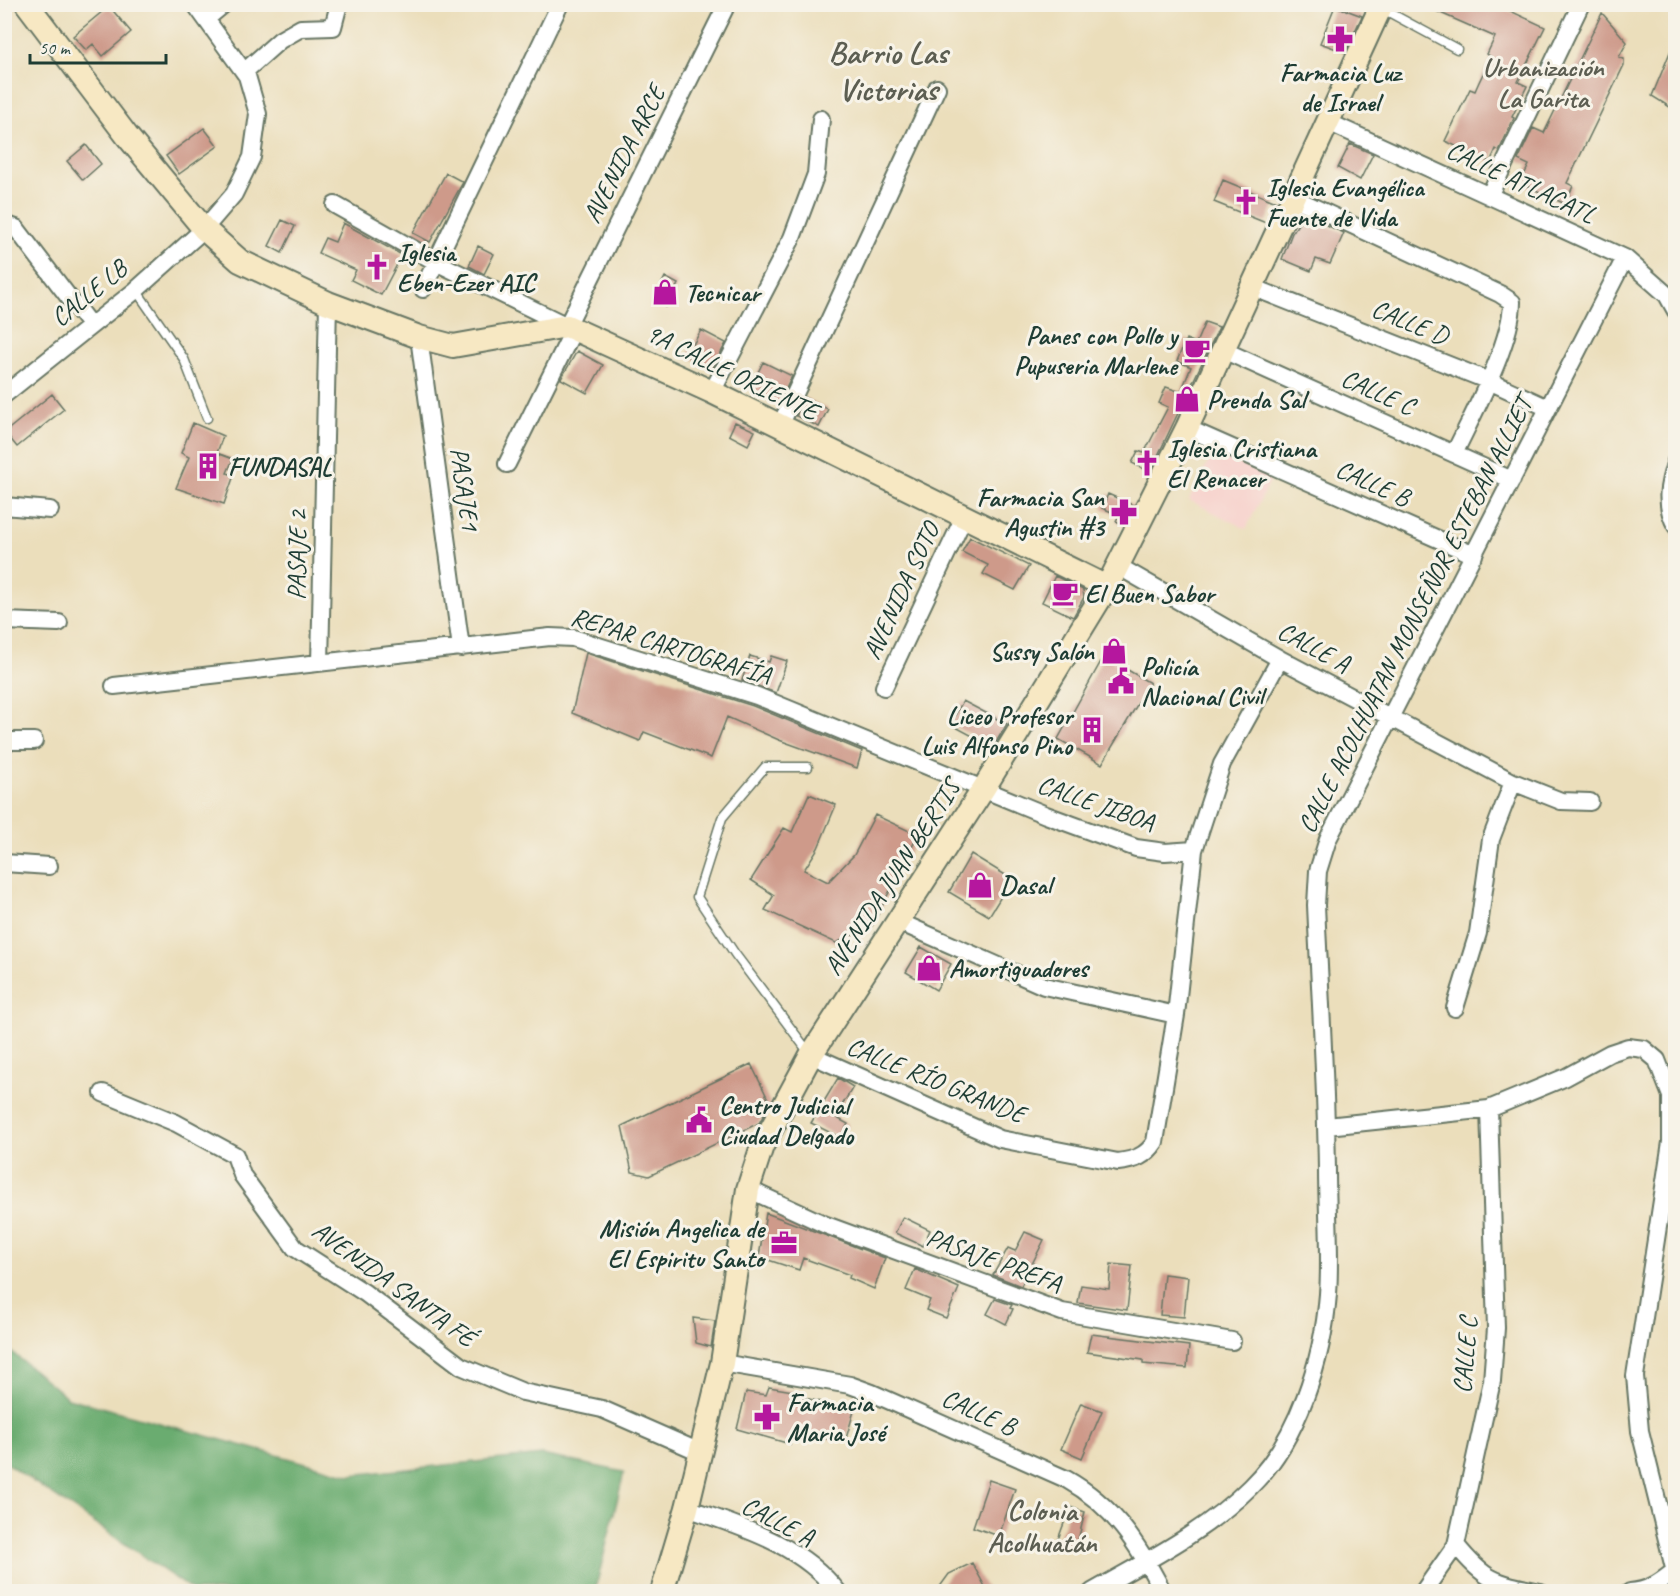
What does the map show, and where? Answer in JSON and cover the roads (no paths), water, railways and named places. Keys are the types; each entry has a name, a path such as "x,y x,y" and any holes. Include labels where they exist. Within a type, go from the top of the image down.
{"main road":[{"path":"27,4 127,136 204,229 240,261 328,303 419,337 453,346 570,327"},
{"name":"AVENIDA JUAN BERTIS","path":"662,1592 687,1508 722,1363 748,1190 762,1146 811,1055 984,788 1107,587 1187,428 1381,6"},
{"name":"9A CALLE ORIENTE","path":"570,327 712,392 1107,587"}],"street":[{"name":"CALLE LB","path":"4,395 136,290 204,229 234,194 252,158 258,114 244,72 195,4"},
{"path":"206,19 224,4"},
{"path":"244,72 280,40 301,28 333,27 339,4"},
{"path":"423,289 438,262 560,4"},
{"name":"AVENIDA ARCE","path":"507,464 570,327 727,4"},
{"path":"1489,195 1581,4"},
{"path":"780,426 938,88"},
{"path":"712,392 792,238 816,174 821,119"},
{"name":"CALLE ATLACATL","path":"1328,122 1625,258 1667,295 1676,311"},
{"path":"1292,197 1500,294 1512,302 1512,315 1489,381 1454,454"},
{"name":"9A CALLE ORIENTE","path":"334,205 438,262 570,327"},
{"path":"4,224 16,228 90,325"},
{"name":"CALLE ACOLHUATAN MONSEÑOR ESTEBAN ALLIET","path":"1092,1592 1209,1522 1251,1486 1282,1444 1304,1404 1317,1355 1328,1294 1326,1126 1316,904 1318,871 1328,839 1625,258"},
{"name":"CALLE D","path":"1251,287 1489,381 1548,408"},
{"name":"PASAJE 2","path":"320,663 328,303"},
{"name":"PASAJE1","path":"419,337 460,648"},
{"name":"CALLE C","path":"1223,350 1512,480"},
{"name":"CALLE B","path":"1187,428 1474,555"},
{"path":"1676,461 1668,486 1669,514 1676,526"},
{"path":"4,506 50,510"},
{"name":"AVENIDA SOTO","path":"884,687 964,517"},
{"name":"CALLE A","path":"1118,566 1280,659 1513,782 1561,801 1590,802"},
{"path":"4,621 59,623"},
{"name":"REPAR CARTOGRAFÍA","path":"114,686 550,637 573,638 757,696 984,788"},
{"path":"897,921 1044,986 1176,1015 1194,850 1222,764 1280,659"},
{"path":"4,741 34,741"},
{"path":"1455,1008 1478,933 1491,839 1513,782"},
{"name":"CALLE JIBOA","path":"984,788 1046,815 1136,848 1166,852 1194,850"},
{"path":"4,863 50,866"},
{"name":"CALLE RÍO GRANDE","path":"811,1055 999,1139 1118,1162 1132,1160 1148,1153 1155,1142 1176,1015"},
{"path":"1326,1126 1489,1109 1566,1077 1610,1053 1628,1047 1644,1049 1657,1060 1671,1096 1671,1142 1635,1376 1640,1431 1674,1574 1641,1591 1630,1592"},
{"name":"AVENIDA SANTA FÉ","path":"103,1092 176,1123 235,1155 242,1175 296,1248 365,1293 461,1366 523,1392 602,1409 700,1452"},
{"name":"CALLE C","path":"1423,1592 1456,1545 1492,1381 1496,1328 1489,1109"},
{"name":"PASAJE PREFA","path":"748,1190 826,1225 1062,1312 1232,1341"},
{"name":"CALLE B","path":"722,1363 819,1379 873,1393 1066,1479 1090,1493 1107,1507 1147,1561 1163,1592"},
{"name":"CALLE A","path":"687,1508 764,1536 799,1555 838,1592"},
{"path":"1456,1545 1477,1571 1504,1585 1541,1592"}],"lane":[{"path":"1381,6 1457,49"},
{"path":"136,290 184,359 207,418"},
{"path":"808,767 765,767 723,818 697,897 735,954 811,1055"}],"place":[{"name":"Farmacia Luz de Israel","path":"1340,39"},
{"name":"Iglesia Evangélica Fuente de Vida","path":"1246,202"},
{"name":"Iglesia Eben-Ezer AIC","path":"377,267"},
{"name":"Tecnicar","path":"665,292"},
{"name":"Panes con Pollo y Pupuseria Marlene","path":"1197,350"},
{"name":"Prenda Sal","path":"1187,399"},
{"name":"Iglesia Cristiana El Renacer","path":"1147,463"},
{"name":"FUNDASAL","path":"208,466"},
{"name":"Farmacia San Agustin #3","path":"1124,512"},
{"name":"El Buen Sabor","path":"1065,593"},
{"name":"Sussy Salón","path":"1114,651"},
{"name":"Policía Nacional Civil","path":"1121,681"},
{"name":"Liceo Profesor Luis Alfonso Pino","path":"1092,730"},
{"name":"Dasal","path":"980,885"},
{"name":"Amortiguadores","path":"929,968"},
{"name":"Centro Judicial Ciudad Delgado","path":"699,1120"},
{"name":"Misión Angelica de El Espiritu Santo","path":"784,1243"},
{"name":"Farmacia Maria José","path":"767,1417"}],"district":[{"name":"Barrio Las Victorias","path":"888,70"},
{"name":"Urbanización La Garita","path":"1543,82"},
{"name":"Colonia Acolhuatán","path":"1042,1526"}]}
